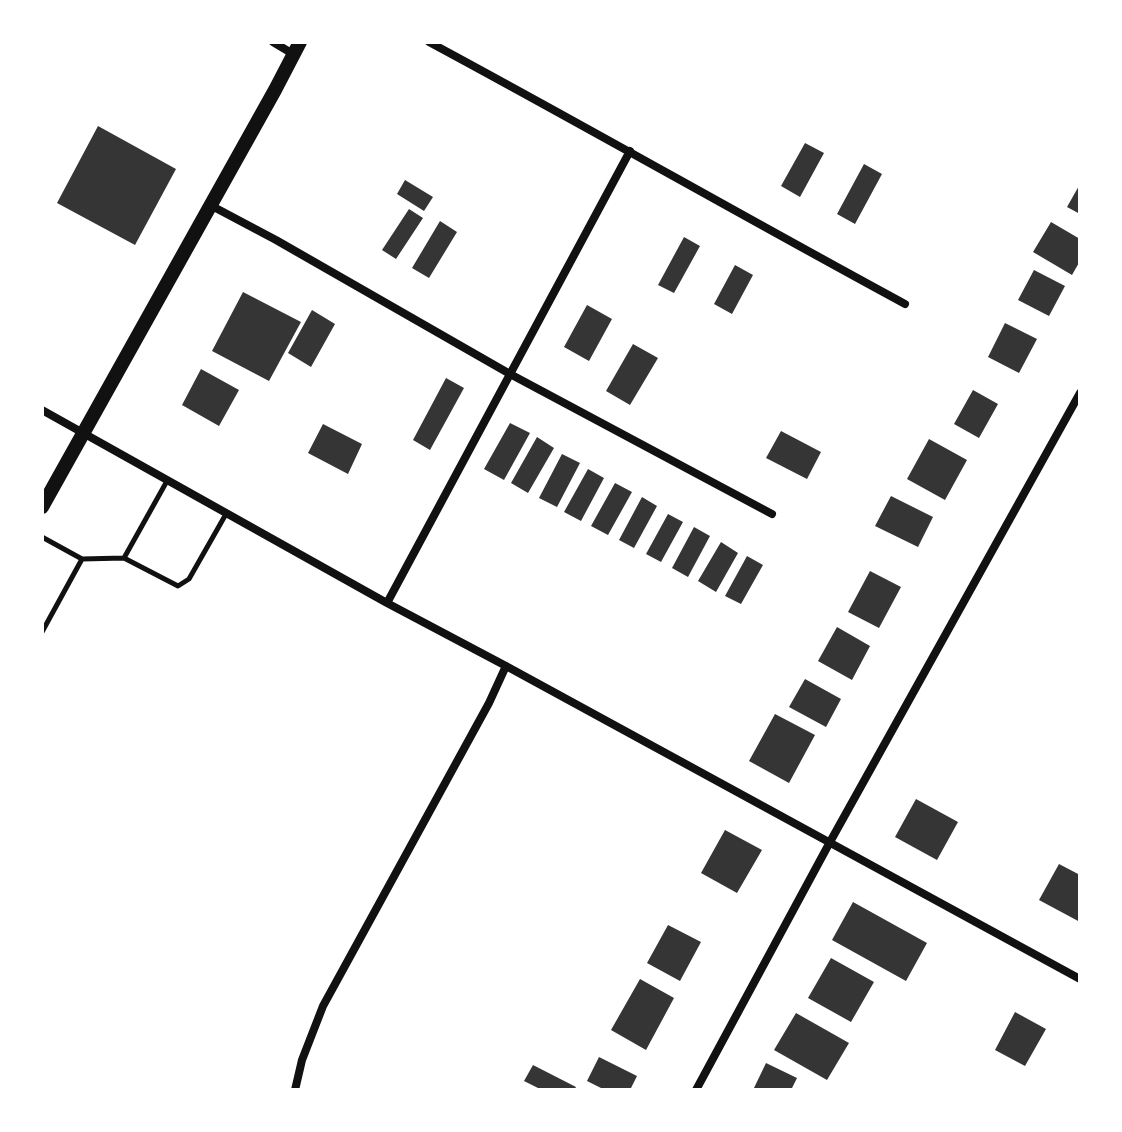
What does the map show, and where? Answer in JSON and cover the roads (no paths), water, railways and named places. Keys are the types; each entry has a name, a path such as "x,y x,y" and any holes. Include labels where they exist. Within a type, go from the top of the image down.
{"main road":[{"path":"42,507 296,48"}],"street":[{"path":"273,42 296,48"},
{"path":"429,42 905,304"},
{"path":"387,603 630,151"},
{"path":"210,205 510,374 772,514"},
{"path":"696,1090 1080,393"},
{"path":"42,410 387,603 1080,979"},
{"path":"295,1090 302,1060 323,1006 489,703 506,666"}],"lane":[{"path":"124,558 168,480"},
{"path":"42,537 82,559 124,558 178,586 189,579 227,513"},
{"path":"42,632 82,559"}]}
